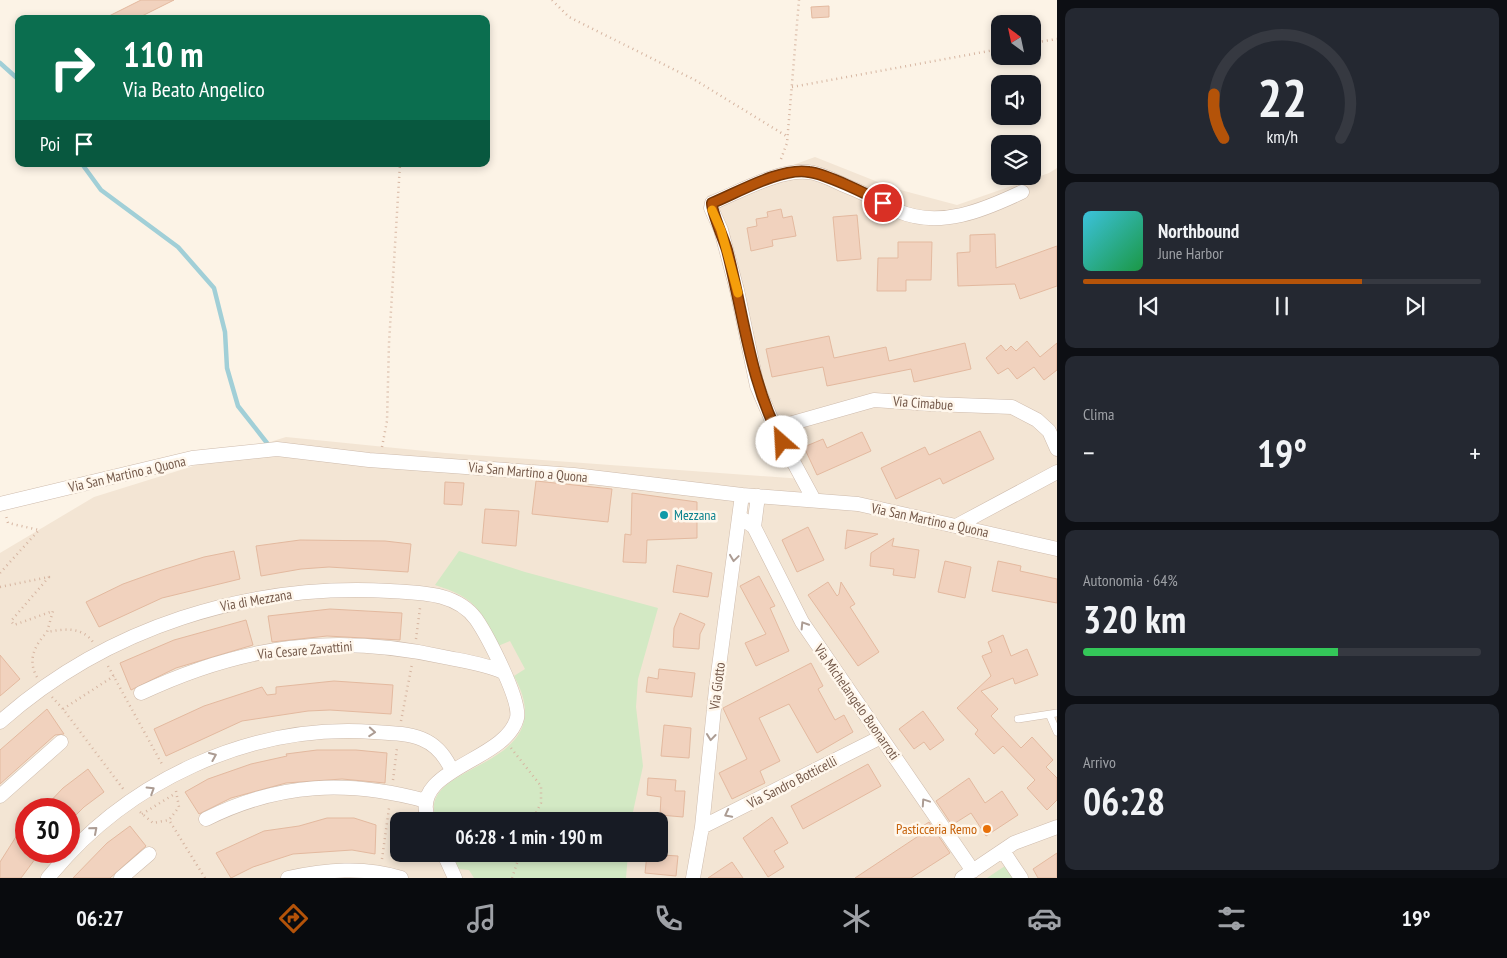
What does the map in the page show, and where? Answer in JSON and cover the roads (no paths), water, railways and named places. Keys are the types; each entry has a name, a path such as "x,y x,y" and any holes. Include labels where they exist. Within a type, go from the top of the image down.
{"street":[{"path":"814,500 774,428 758,386 726,247 711,208 712,203 786,173 809,172 867,194 900,212 927,218 978,212 1022,192"},
{"name":"Via Cimabue","path":"774,428 874,400 1012,407 1037,420 1049,431 1057,449"},
{"name":"Via San Martino a Quona","path":"1,504 192,458 277,448 379,460 574,475 742,495 858,504 958,525 1057,549"},
{"path":"958,525 1057,472"},
{"name":"Via Giotto","path":"693,878 702,828 716,689 742,495"},
{"path":"754,526 758,496"},
{"path":"740,514 754,526"},
{"name":"Via Michelangelo Buonarroti","path":"754,526 802,622 881,737 967,875"},
{"name":"Via di Mezzana","path":"0,722 43,687 100,652 169,622 227,604 301,592 380,591 430,595 452,600 464,606 483,630 503,672 517,709 512,729 503,740 485,754 452,770 438,782 426,801"},
{"name":"Via Cesare Zavattini","path":"141,693 175,678 230,660 280,650 330,644 397,648 503,672"},
{"path":"48,878 82,840 132,802 200,762 235,748 285,735 328,730 382,732 419,738 440,749 452,770"},
{"name":"Via Sandro Botticelli","path":"702,828 881,737"},
{"path":"0,796 61,742"},
{"path":"206,818 256,798 318,787 365,787 426,801 426,812"},
{"path":"967,875 1014,843 1057,827"},
{"path":"1003,851 1021,878"},
{"path":"121,878 149,854"},
{"path":"448,862 456,878"},
{"path":"288,878 326,871 349,870 380,873 401,878"}],"lane":[{"path":"1018,719 1054,715 1057,732"}],"waterway":[{"path":"0,63 15,76"},
{"path":"84,167 101,190 178,247 214,288 225,332 227,368 238,406 267,443"}],"place":[{"name":"Mezzana","path":"664,515"},
{"name":"Pasticceria Remo","path":"987,829"}]}
